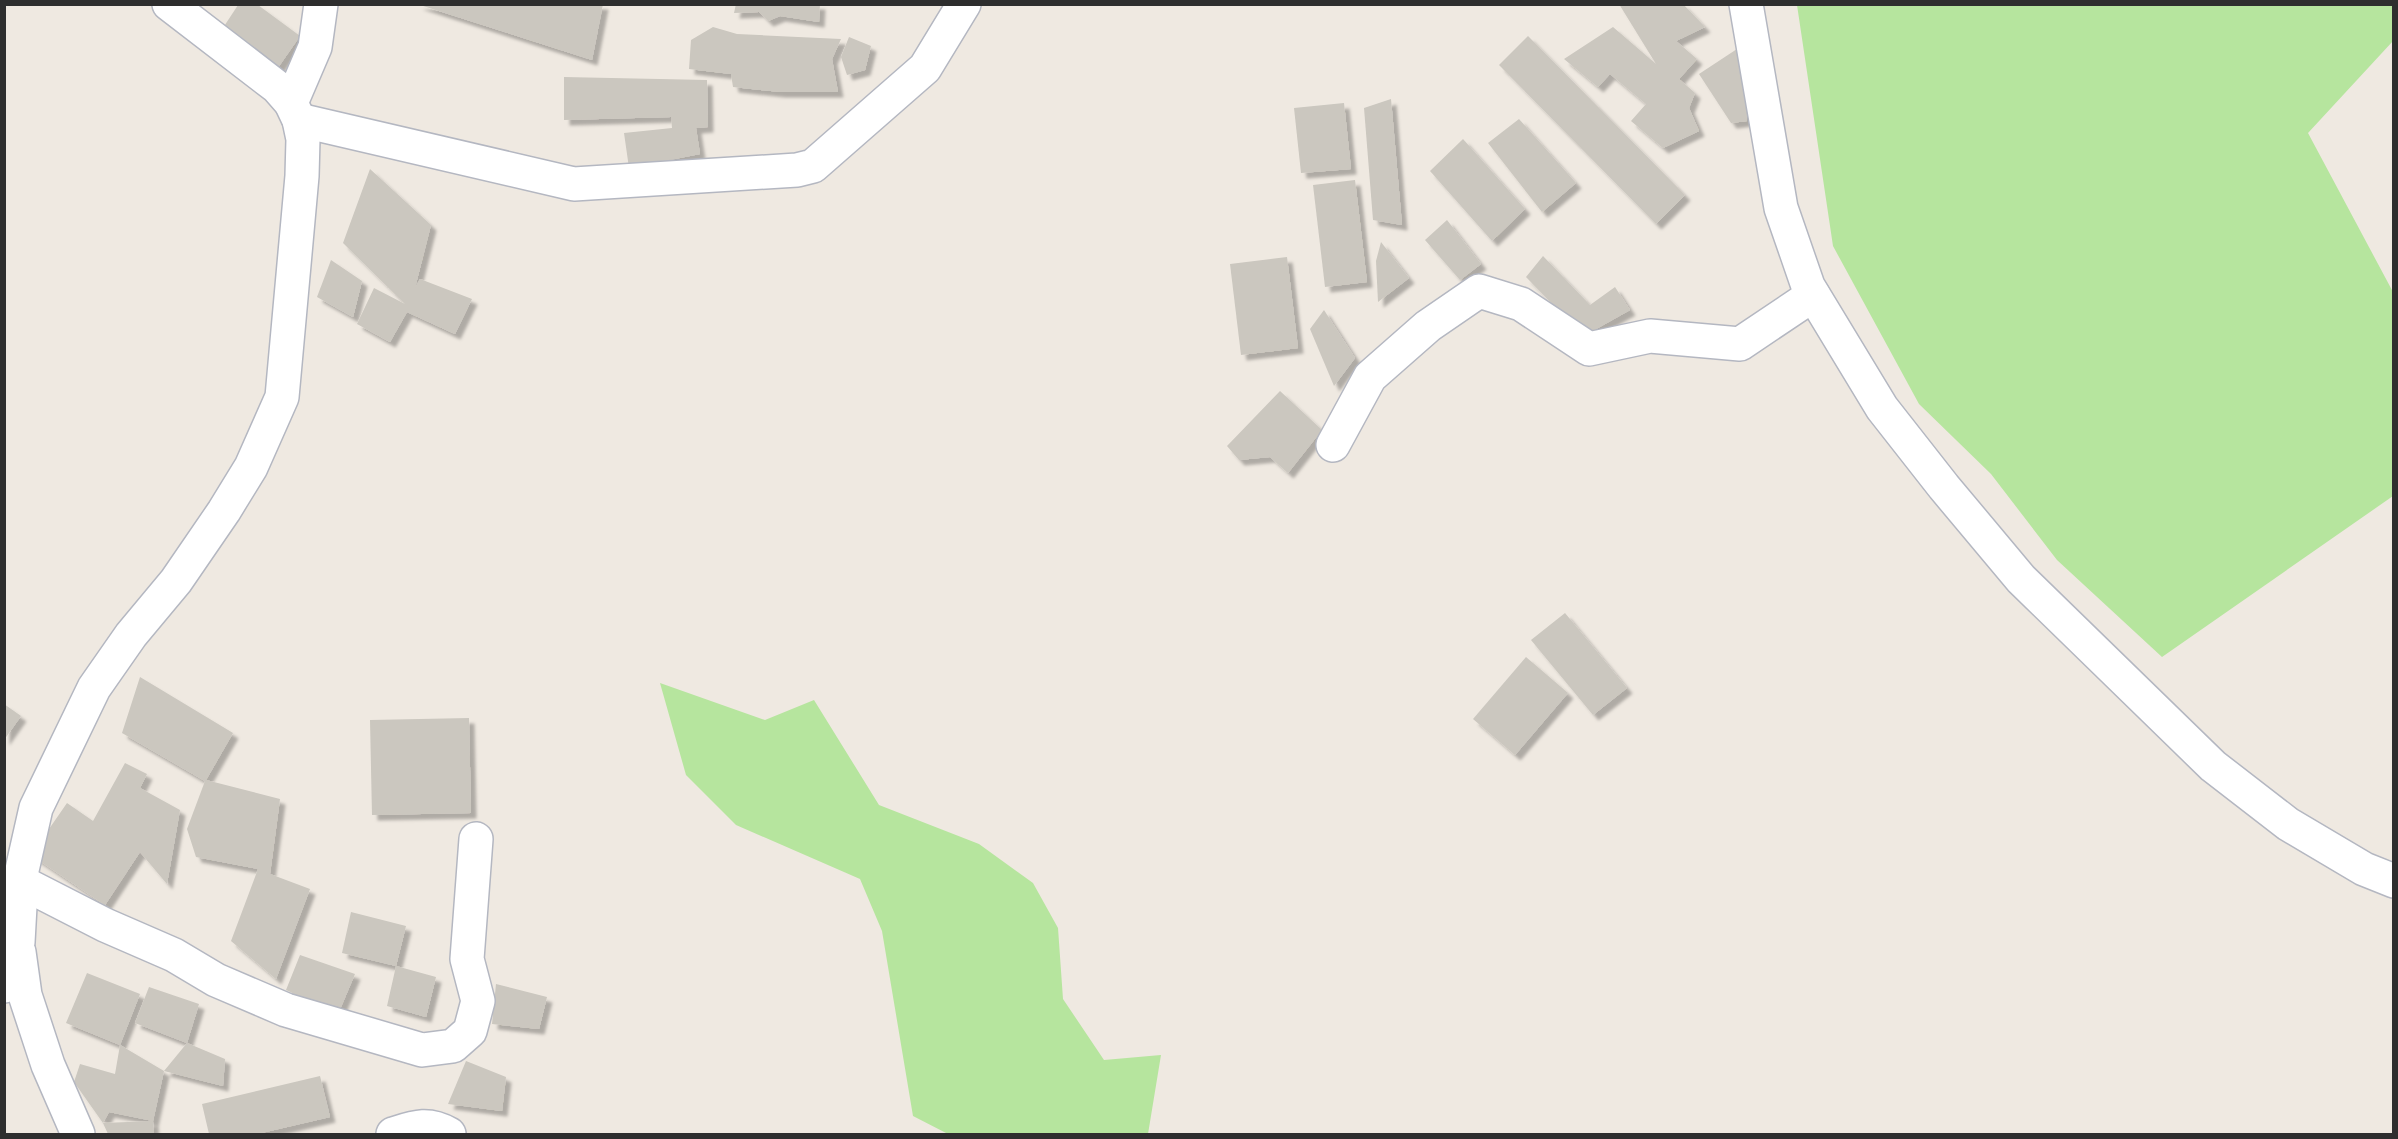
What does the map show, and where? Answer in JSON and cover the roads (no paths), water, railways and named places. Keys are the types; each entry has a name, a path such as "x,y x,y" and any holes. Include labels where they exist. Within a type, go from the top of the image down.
{"street":[{"path":"78,1134 48,1065 25,995 18,942 21,882 36,808 94,688 131,634 176,580 224,511 251,467 282,397 302,176 303,139 295,112 277,87 169,4"},
{"path":"295,112 315,47 321,4"},
{"path":"295,112 574,184 797,170 813,166 910,84 925,68 964,4"},
{"path":"1746,4 1781,208 1813,295 1882,408 2021,579 2213,766 2289,824 2364,869 2394,881"},
{"path":"1333,446 1370,377 1428,326 1479,291 1521,304 1589,349 1650,336 1740,344 1813,295"},
{"path":"21,882 105,925 174,955 216,980 286,1010 422,1050 453,1046 470,1030 478,1001 467,959 476,838"},
{"path":"4,987 18,942"},
{"path":"393,1134 421,1125 433,1126 449,1134"}]}
